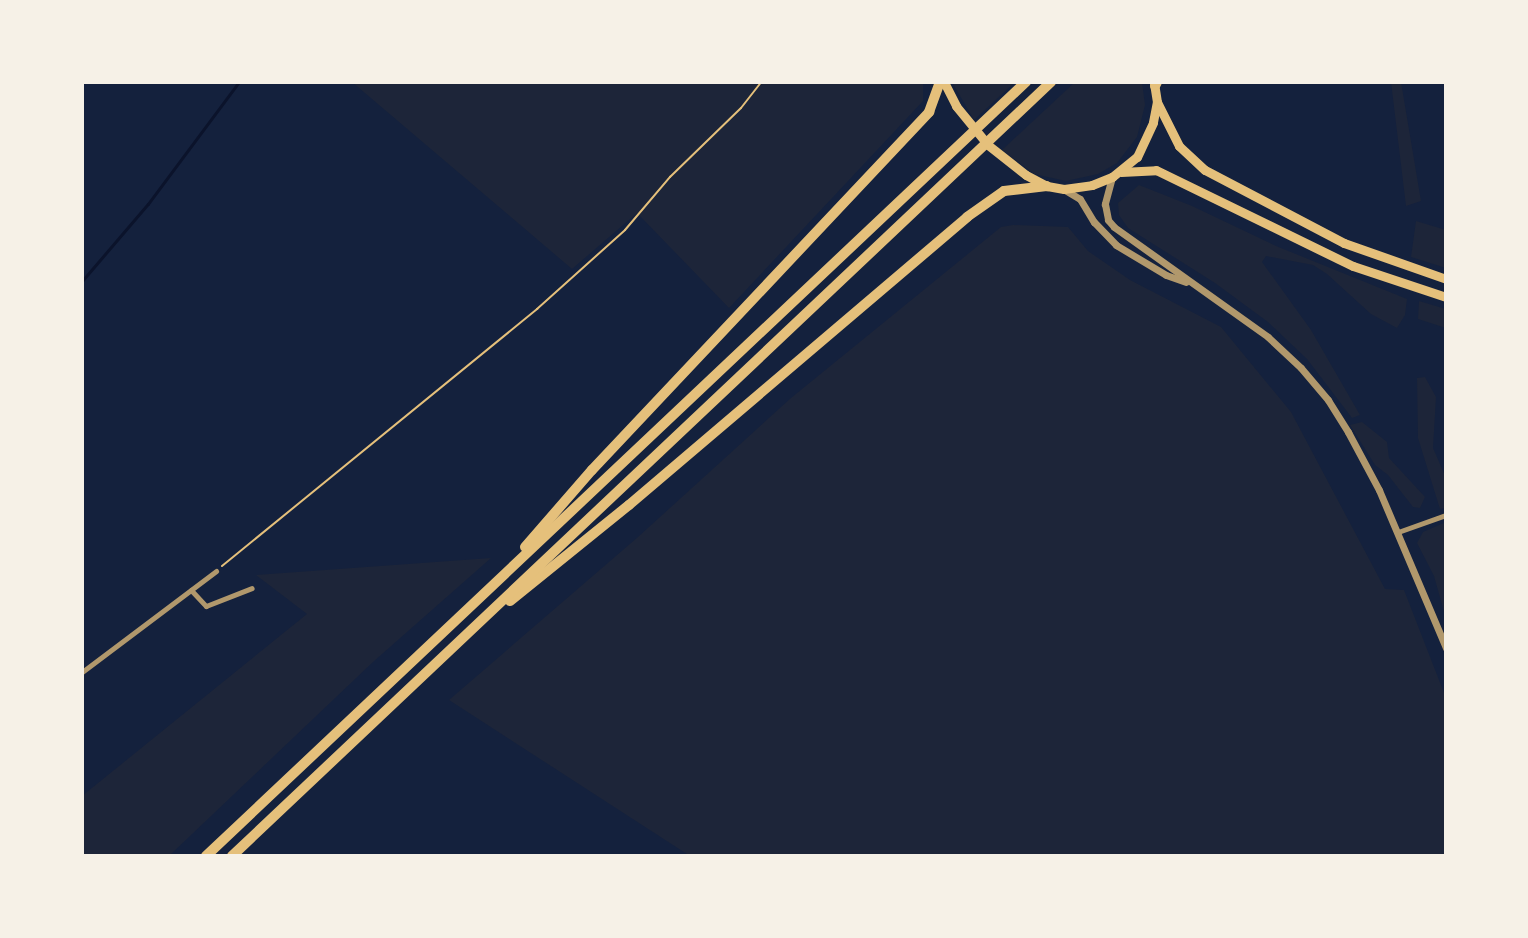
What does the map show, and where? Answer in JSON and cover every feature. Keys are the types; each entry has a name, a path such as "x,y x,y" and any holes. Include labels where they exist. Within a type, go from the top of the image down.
{"highway":[{"path":"500,577 592,470 929,112 942,82"},
{"path":"206,856 1026,82"},
{"path":"232,856 1051,82"},
{"path":"479,624 629,505 933,245 1004,191 1047,186"}],"main road":[{"path":"942,82 956,106 988,145 1011,165 1047,186 1064,189 1092,185 1112,177 1121,172 1143,149 1157,102 1155,84"},
{"path":"1157,102 1179,146 1205,170 1305,225 1388,261 1446,279"},
{"path":"1121,172 1156,170 1292,239 1390,279 1446,297"}],"street":[{"path":"1112,177 1105,199 1108,220 1122,233 1172,266 1189,283 1268,337 1315,383 1348,432 1398,532 1446,648"},
{"path":"1064,189 1080,200 1116,245 1166,275 1189,283"},
{"path":"1398,532 1446,515"},
{"path":"82,672 216,571"},
{"path":"191,590 206,606 252,588"}],"path":[{"path":"216,571 537,309 625,230 670,177 741,108 761,82"}],"shaded area":[{"path":"352,82 923,82 923,101 729,308 637,213 572,269"},
{"path":"952,82 1015,82 974,120"},
{"path":"1075,82 1142,82 1145,105 1137,137 1117,163 1098,174 1066,181 1034,174 1002,150"},
{"path":"1391,82 1401,82 1421,201 1406,206"},
{"path":"1139,185 1192,206 1276,246 1407,299 1405,315 1397,328 1371,314 1327,274 1313,265 1266,256 1262,262 1311,330 1360,415 1352,418 1307,359 1268,322 1215,283 1128,228 1119,215 1118,203"},
{"path":"1416,221 1446,230 1446,268 1411,257"},
{"path":"1001,227 1068,227 1088,251 1130,280 1221,327 1291,412 1385,589 1404,590 1446,698 1446,856 690,856 449,700 638,537 791,398"},
{"path":"1419,301 1446,309 1446,328 1418,319"},
{"path":"1425,377 1436,397 1433,448 1446,478 1446,508 1440,509 1418,438 1417,378"},
{"path":"1362,422 1387,442 1389,458 1425,497 1420,508 1413,507 1388,475 1375,465 1350,425"},
{"path":"1446,522 1446,619 1434,576 1417,543 1423,532"},
{"path":"491,558 373,662 169,856 82,856 82,796 307,614 256,575"}],"waterway":[{"path":"82,281 148,204 239,82"}]}
